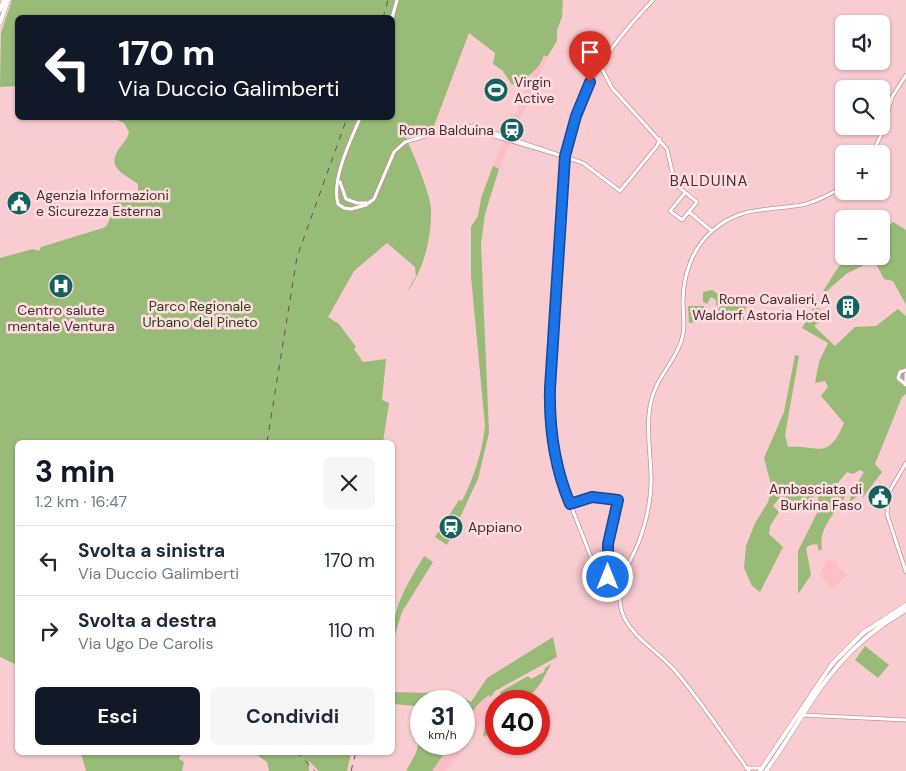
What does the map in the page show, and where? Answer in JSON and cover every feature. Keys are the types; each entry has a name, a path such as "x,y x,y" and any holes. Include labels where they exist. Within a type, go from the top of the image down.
{"main road":[{"path":"0,10 4,0"},
{"path":"0,24 8,0"},
{"path":"763,770 832,664 863,633 906,605"},
{"path":"763,770 820,686 845,656 866,637 906,610"}],"street":[{"path":"393,15 397,0"},
{"path":"619,590 608,584 591,557 573,513 552,445 550,404 565,156 578,108 600,64 618,38 654,0"},
{"path":"600,64 609,85 660,139 670,155 674,182 696,202 682,220 670,212 685,193"},
{"path":"876,145 882,133 892,97 906,75"},
{"path":"359,120 336,190 339,205 348,209 362,206 378,193 393,154 400,145 420,137 473,126 586,164 620,191 656,147 660,139"},
{"path":"340,176 341,191 346,199 360,204 370,201"},
{"path":"763,770 747,770 679,676 630,628 621,609 619,590 623,576 641,537 649,505 652,479 648,424 650,403 658,382 681,342 684,326 684,288 691,260 699,246 712,231 724,222 745,212 767,207 806,204 835,190"},
{"path":"689,212 712,231"},
{"path":"906,370 901,372 898,378 899,381 906,383 906,374"},
{"path":"906,463 890,492 887,514 906,572"},
{"path":"570,504 592,497 618,500 608,544 608,584"},
{"path":"801,715 906,720"}],"shaded area":[{"path":"541,54 547,57 499,169 493,166"},
{"path":"827,560 837,562 838,567 847,575 832,589 820,575"},
{"path":"485,698 485,715 475,733 475,708"},
{"path":"443,755 459,755 445,771 432,771"}],"green space":[{"name":"Parco Regionale Urbano del Pineto","path":"12,0 563,0 562,17 557,30 557,41 547,57 544,55 535,70 512,85 503,71 493,64 495,53 469,33 432,131 406,138 417,163 431,208 426,253 418,274 406,293 416,276 415,267 387,243 354,271 328,317 339,324 356,347 354,349 363,362 386,359 382,400 389,403 383,440 15,440 15,664 0,657 0,258 33,249 39,251 41,247 106,227 111,216 111,204 138,192 138,184 121,172 115,164 116,153 129,132 124,123 117,120 395,120 395,15 15,15 15,86 0,87 1,33"},
{"path":"493,166 499,169 485,214 481,244 489,433 478,479 447,545 435,537 459,500 462,501 474,474 484,436 485,426 471,276 471,227 478,216 481,198"},
{"path":"893,222 906,230 906,305 893,281 884,279 877,265 890,265 890,225"},
{"path":"841,265 864,265 846,274 827,291 823,291"},
{"path":"712,290 723,297 737,301 739,305 748,305 744,312 744,320 714,320 720,306 716,305 716,300 711,297 707,304 703,302 703,292"},
{"path":"815,305 827,317 814,326 835,346 855,327 876,326 898,309 906,316 906,394 902,397 875,464 882,472 863,497 859,495 850,502 850,498 860,486 858,482 864,472 860,470 853,474 847,472 836,485 845,497 825,528 821,541 822,549 819,551 817,544 806,548 811,575 798,594 798,551 820,507 817,494 810,499 804,510 781,496 773,506 779,512 770,526 769,534 783,547 760,592 752,586 744,568 746,546 755,523 768,502 772,488 764,458 784,412 795,355 799,356 785,435 788,447 815,449 827,447 838,435 844,423 821,396 828,387 825,381 815,383 819,362 828,343 802,328"},
{"path":"688,306 704,306 705,321 689,323"},
{"path":"424,556 433,562 402,612 395,635 395,617 406,586"},
{"path":"553,637 557,657 497,690 485,690 485,698 475,708 475,696 487,678"},
{"path":"865,646 889,665 878,678 855,660"},
{"path":"551,664 535,690 504,690 528,676 531,679 544,672 545,668"},
{"path":"395,692 410,692 410,705 395,704"},
{"path":"82,755 180,755 179,759 184,762 182,771 86,771"},
{"path":"257,755 351,755 347,771 319,771 309,761 309,771 269,771 267,762"},
{"path":"415,755 443,755 432,771 406,771"}],"railway":[{"path":"384,15 388,0"},
{"path":"267,440 297,257 346,120"},
{"path":"300,755 315,771"},
{"path":"351,771 355,755"}],"place":[{"name":"Virgin Active","path":"496,90"},
{"name":"Roma Balduina","path":"512,130"},
{"name":"Agenzia Informazioni e Sicurezza Esterna","path":"19,203"},
{"name":"Centro salute mentale Ventura","path":"61,286"},
{"name":"Rome Cavalieri, A Waldorf Astoria Hotel","path":"848,307"},
{"name":"Ambasciata di Burkina Faso","path":"880,497"},
{"name":"Appiano","path":"451,527"}],"district":[{"name":"BALDUINA","path":"709,181"}],"route":[{"path":"590,82 576,116 565,156 550,388 550,422 555,462 570,504 592,497 618,500 608,544 608,577"}]}
